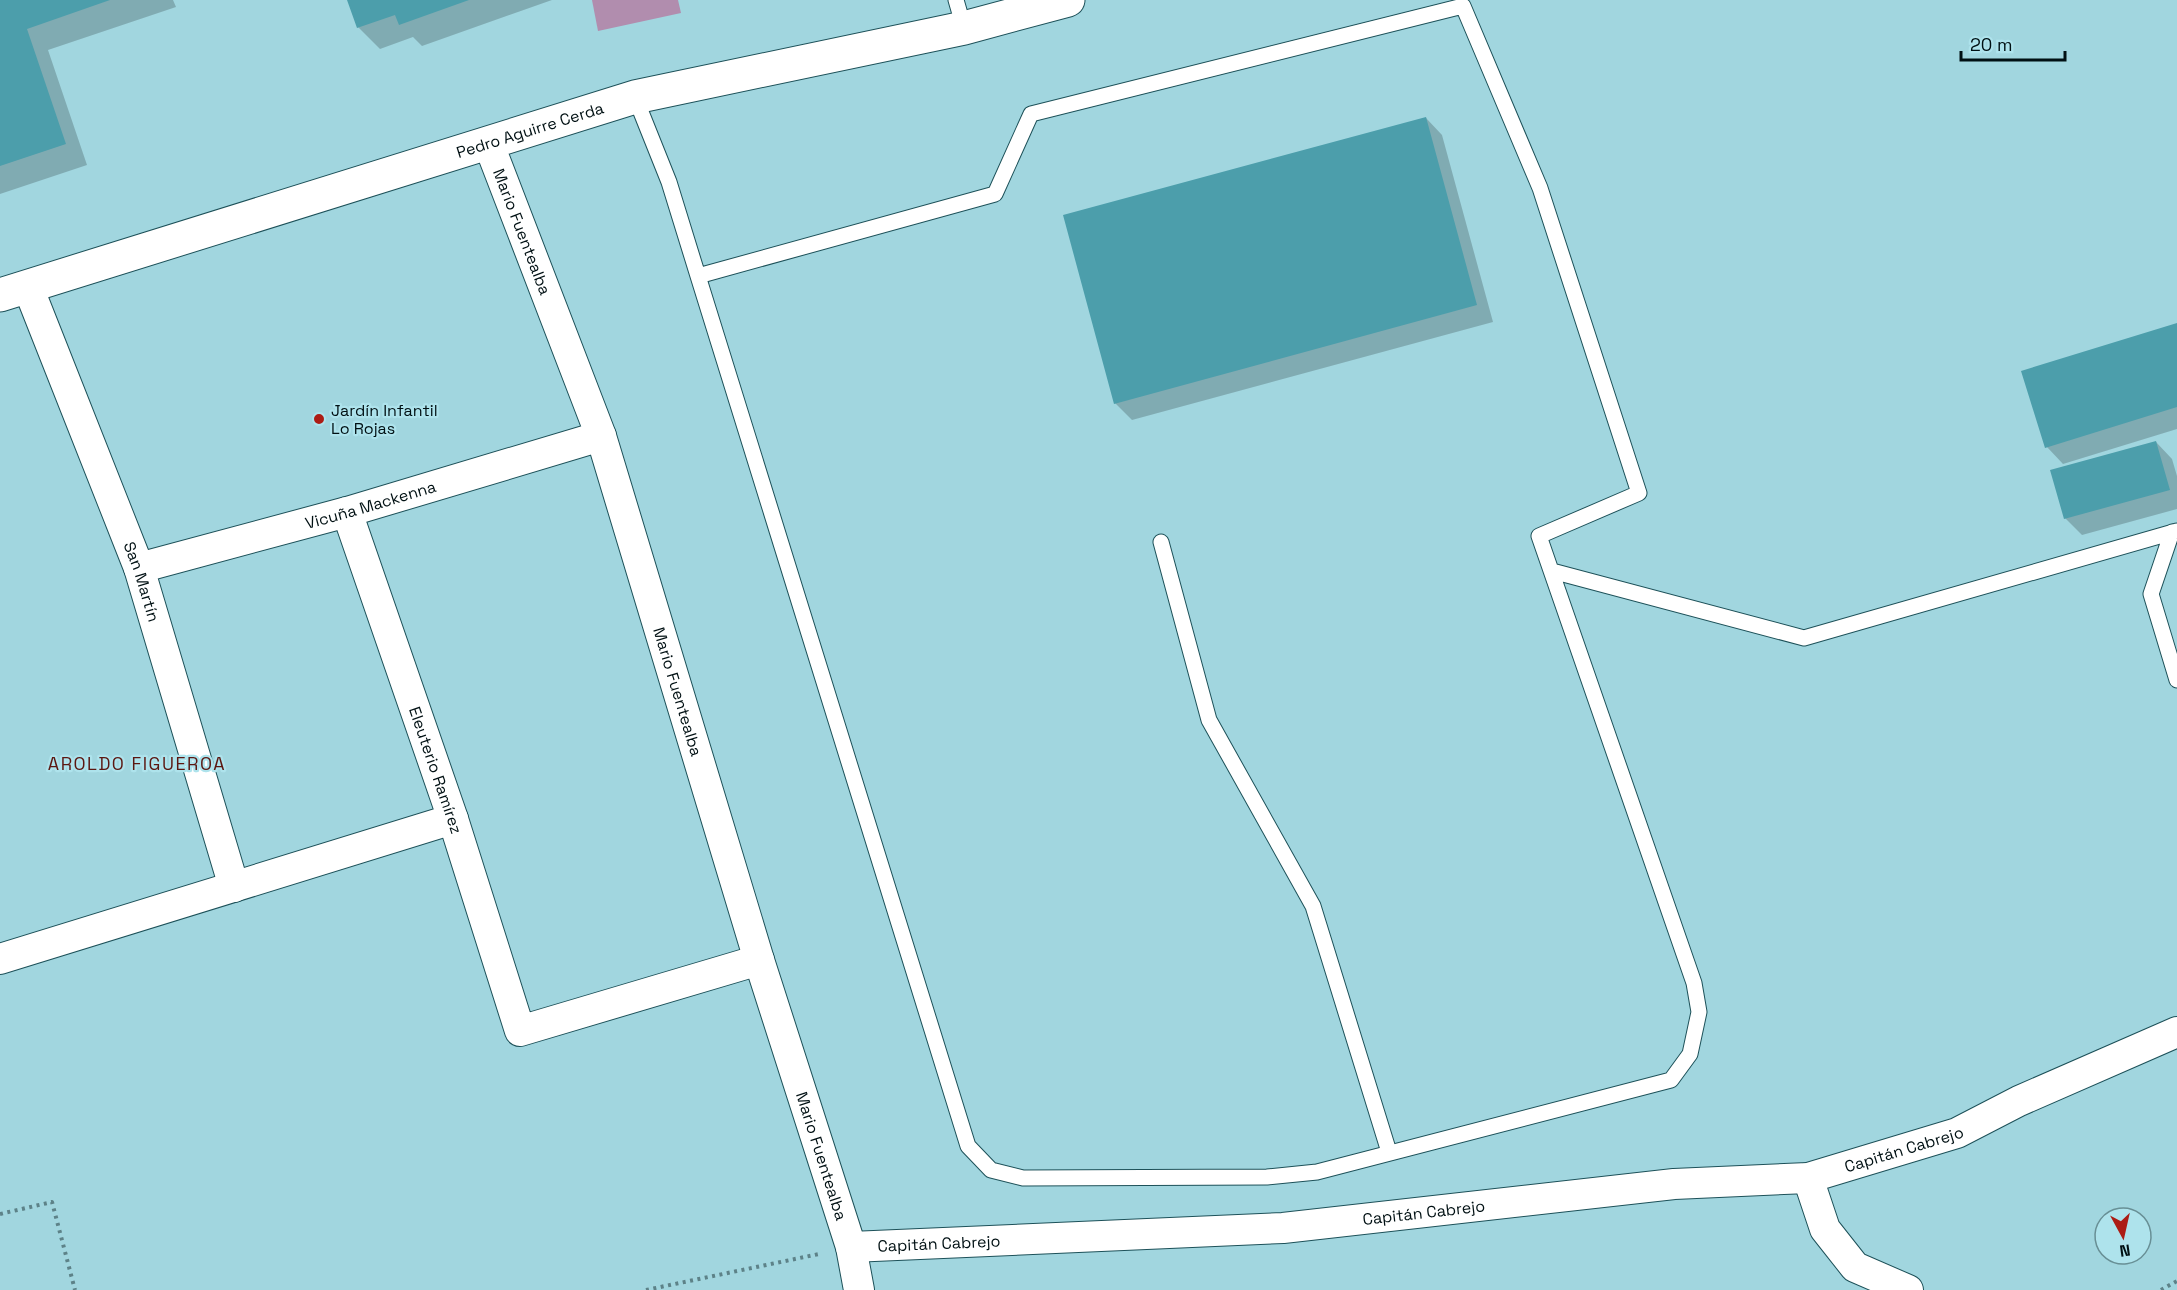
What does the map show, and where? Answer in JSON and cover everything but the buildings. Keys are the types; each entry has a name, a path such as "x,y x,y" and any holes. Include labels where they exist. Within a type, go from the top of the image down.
{"street":[{"name":"Pedro Aguirre Cerda","path":"14,291 635,97 960,14 1068,0"},
{"name":"Mario Fuentealba","path":"489,142 601,436 759,960 851,1247 860,1290"},
{"name":"San Martín","path":"14,291 139,568 234,887"},
{"name":"Vicuña Mackenna","path":"139,568 347,512 601,436"},
{"name":"Eleuterio Ramírez","path":"347,512 453,819 520,1031 759,960"},
{"path":"2,953 234,887 453,819"},
{"name":"Capitán Cabrejo","path":"851,1247 1282,1228 1674,1184 1808,1178 1957,1133 2019,1101 2177,1032"},
{"path":"1808,1178 1826,1229 1854,1267 1908,1290"}],"lane":[{"path":"635,97 669,182 698,276 968,1146 991,1170 1023,1178 1267,1178 1317,1172 1671,1080 1690,1054 1698,1012 1694,983 1539,536 1639,493 1540,188 1462,6 1031,114 995,194 698,276"},
{"path":"1552,571 1804,638 2175,532"},
{"path":"2175,532 2151,594 2177,680"},
{"path":"1161,542 1209,720 1313,906 1389,1152"}],"path":[{"path":"0,1214 52,1202 75,1290"},
{"path":"646,1290 851,1247"},
{"path":"2161,1290 2177,1281"}],"shaded area":[{"path":"592,0 678,0 681,13 598,31"}],"place":[{"name":"Jardín Infantil Lo Rojas","path":"319,419"}],"district":[{"name":"AROLDO FIGUEROA","path":"137,764"}]}
